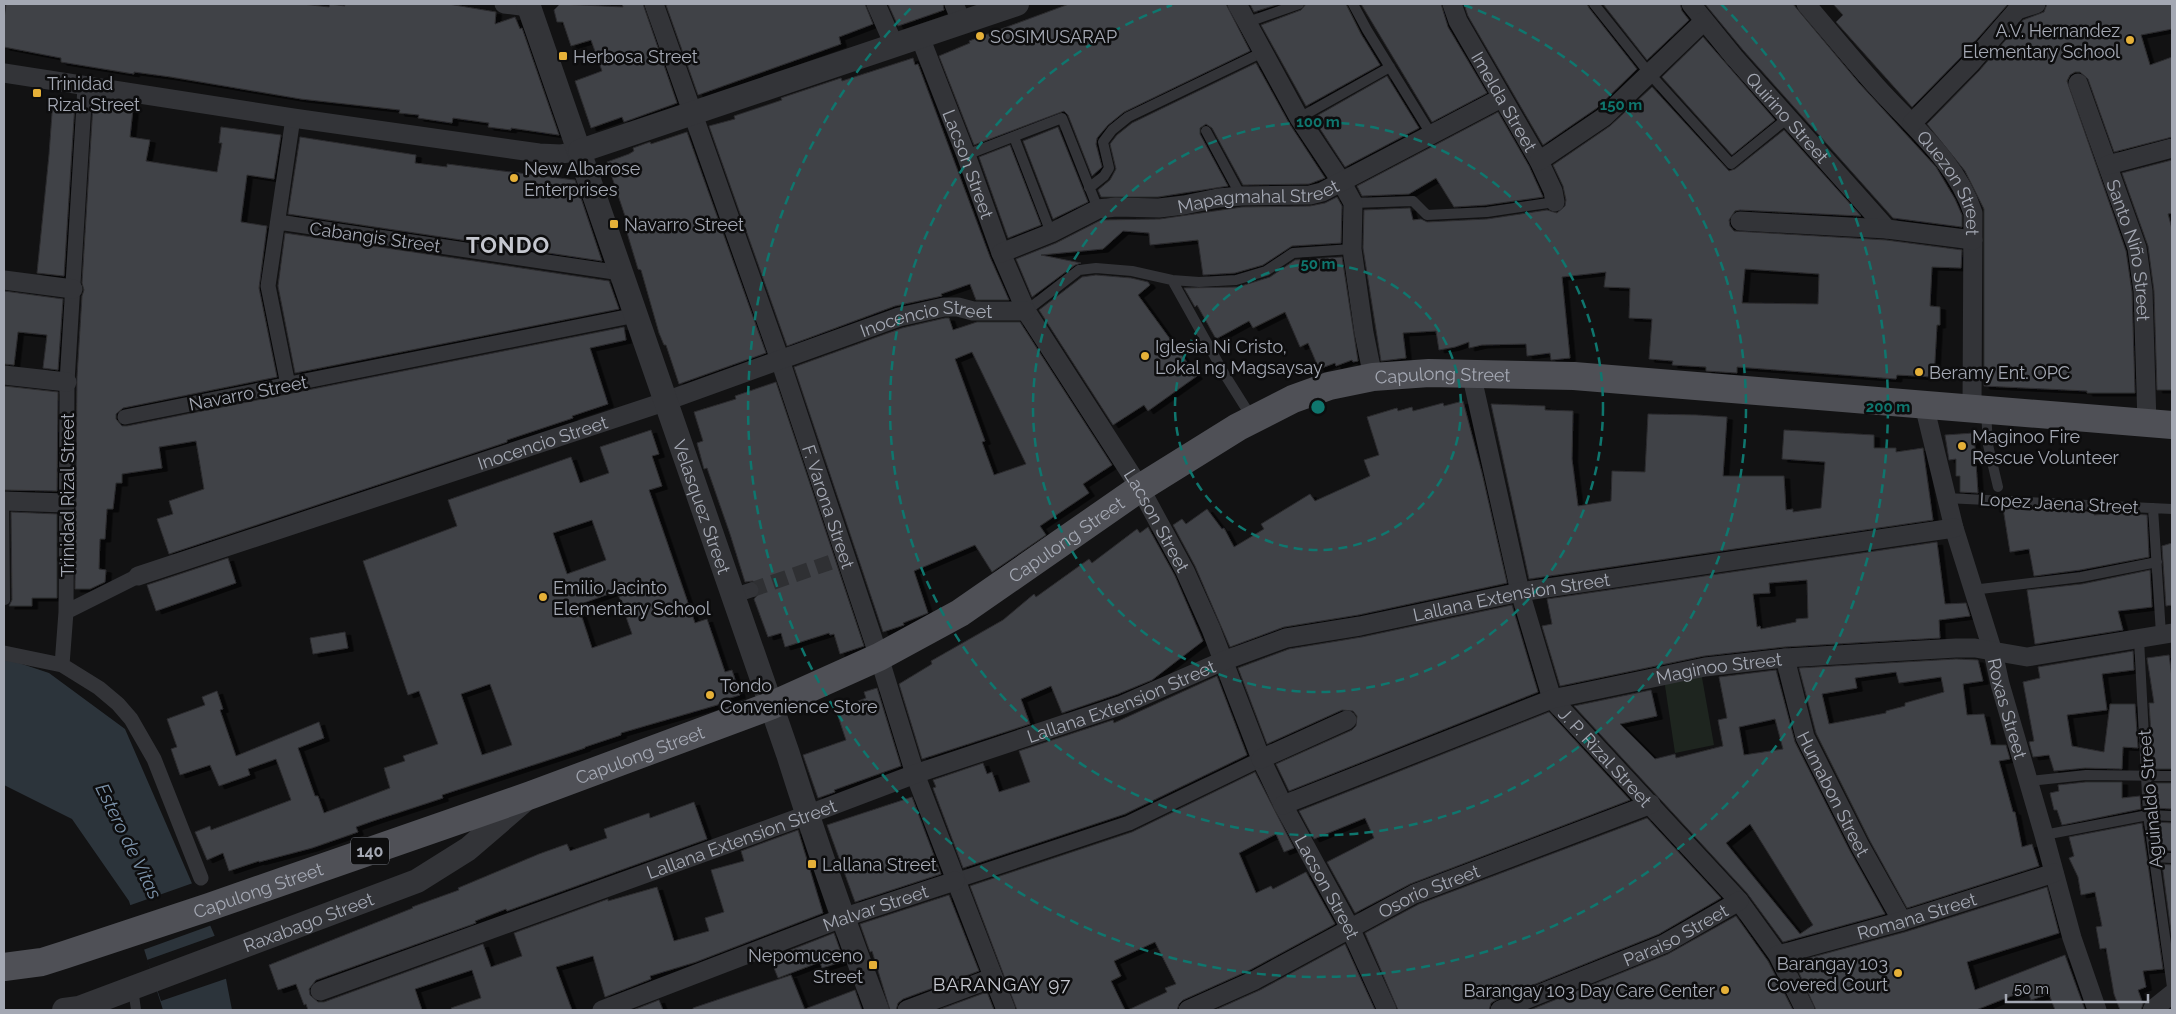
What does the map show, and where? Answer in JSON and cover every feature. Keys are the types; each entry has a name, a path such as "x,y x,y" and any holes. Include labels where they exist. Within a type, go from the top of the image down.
{"main road":[{"name":"Capulong Street","path":"4,967 42,962 64,956 209,908 531,795 770,706 878,657 960,613 1140,488 1252,419 1293,399 1329,386 1373,377 1471,373 1574,376 2160,425"}],"street":[{"path":"504,4 528,6"},
{"name":"F. Varona Street","path":"654,4 780,360 841,559 878,657 914,774 1006,1010"},
{"path":"876,4 894,45"},
{"path":"4,73 293,118 539,153 560,154 580,151 920,37 958,13 1017,4"},
{"path":"1237,4 1299,118 1341,182 1352,203 1352,249 1364,333 1373,377"},
{"name":"Imelda Street","path":"1452,4 1458,21 1539,161 1553,191 1555,202"},
{"name":"Quirino Street","path":"1691,4 1887,229"},
{"name":"Quezon Street","path":"1806,4 1876,86 1947,164 1968,197 1973,213 1979,409"},
{"path":"1912,124 1971,63 2016,7 2036,4"},
{"name":"Velasquez Street","path":"528,6 580,151 665,401 742,593 770,706 788,754 842,918 877,1010"},
{"path":"1539,161 1604,117 1704,21"},
{"name":"Lacson Street","path":"920,37 1001,252 1026,311 1140,488 1185,571 1223,661 1260,759 1350,928 1386,1010"},
{"name":"Santo Niño Street","path":"2078,83 2137,248 2160,425"},
{"name":"Trinidad Rizal Street","path":"62,664 66,612 67,382 85,86"},
{"name":"Mapagmahal Street","path":"1001,252 1051,233 1098,209 1116,207 1159,208 1218,198 1310,195 1322,192 1501,98"},
{"path":"288,385 268,286 293,118"},
{"path":"2108,165 2172,148"},
{"path":"1740,221 1887,229 1973,240"},
{"name":"Cabangis Street","path":"278,222 621,273"},
{"path":"4,280 73,288"},
{"name":"Inocencio Street","path":"66,612 138,576 385,496 665,401 921,311 944,307 958,307 973,311 1026,311"},
{"name":"Navarro Street","path":"125,417 636,315"},
{"name":"J. P. Rizal Street","path":"1471,373 1520,592 1552,699 1740,901 1778,955 1800,1008"},
{"path":"4,375 67,382"},
{"name":"Roxas Street","path":"1924,405 1945,498 1972,590 1993,652 2000,684 2072,938 2097,1010"},
{"path":"4,502 66,503"},
{"name":"Lallana Extension Street","path":"320,991 807,815 914,774 1122,705 1223,661 1286,638 1360,626 1520,592 1954,528"},
{"name":"Maginoo Street","path":"1283,805 1552,699 1696,669 1785,658 1956,648 1976,648 2027,657 2167,634"},
{"path":"4,653 62,664 98,688 118,704 131,718 154,759 201,878"},
{"name":"Humabon Street","path":"1785,658 1805,737 1860,846 1902,920"},
{"path":"1260,759 1347,720"},
{"name":"Malvar Street","path":"602,1010 842,918 1129,823 1260,759"},
{"name":"Raxabago Street","path":"64,1010 141,993 226,953 417,881 468,849 531,795"},
{"name":"Osorio Street","path":"1188,1010 1255,980 1414,894 1651,804"},
{"name":"Romana Street","path":"1778,955 1902,920 2054,873"},
{"name":"Paraiso Street","path":"1500,1010 1664,944 1740,901"},
{"path":"907,1010 992,978"},
{"path":"2152,1010 2172,994"}],"lane":[{"path":"1248,22 1299,4"},
{"path":"1353,4 1431,134"},
{"path":"1594,4 1649,74 1731,164 1789,117"},
{"path":"1089,188 1104,176 1109,168 1103,142 1112,130 1128,117 1263,52"},
{"path":"1299,118 1390,67"},
{"path":"966,156 1062,118 1098,209"},
{"path":"1206,131 1241,196"},
{"path":"1014,137 1051,233"},
{"path":"1352,203 1413,201 1427,215 1487,212 1555,202"},
{"path":"1026,311 1080,270 1096,268 1132,271 1172,280 1199,282 1236,280 1266,271 1294,253 1352,249"},
{"path":"1172,280 1252,419"},
{"path":"1979,409 1998,486"},
{"name":"Lopez Jaena Street","path":"1945,498 2172,509"},
{"path":"4,502 5,600"},
{"path":"2153,508 2157,562 2167,634"},
{"path":"1972,590 2081,577 2157,562"},
{"name":"Aguinaldo Street","path":"2138,639 2148,815 2167,922 2172,987"},
{"path":"2029,781 2086,774 2172,776"},
{"path":"2044,835 2148,815 2172,816"},
{"path":"2154,857 2172,858"}],"shaded area":[{"path":"1701,672 1714,745 1675,753 1664,679"}],"water":[{"name":"Estero de Vitas","path":"4,658 49,673 125,729 220,948 232,1010 163,1010 129,901 72,819 4,785"}],"pier":[{"path":"193,883 212,925 143,950 128,906"},
{"path":"217,935 222,947 228,978 161,1001 147,960"}],"building":[{"path":"6,4 302,4 329,7 330,4 345,6 344,4 448,4 496,12 495,24 515,17 520,29 522,28 559,135 511,128 511,130 488,127 489,123 453,118 452,123 418,118 419,115 399,113 400,110 301,99 171,77 134,72 134,74 61,62 61,58 4,47"},
{"path":"560,4 623,7 622,4 643,4 677,103 624,122 622,117 591,128 575,81 602,71 591,40 571,46 563,22 557,22 554,10"},
{"path":"865,4 873,24 839,37 841,44 698,95 666,5"},
{"path":"888,4 943,4 944,10 898,26"},
{"path":"1069,4 1226,4 1250,51 1124,112 1108,125 1097,138 1096,144 1102,167 1092,176 1068,115 1064,111 974,145 939,56 970,43 969,41"},
{"path":"1250,4 1279,4 1254,12"},
{"path":"1306,4 1346,4 1361,34 1380,65 1306,106 1261,25 1301,10"},
{"path":"1361,4 1441,4 1448,27 1487,93 1432,122"},
{"path":"1464,4 1587,4 1637,69 1597,108 1543,145 1468,16"},
{"path":"1603,4 1680,4 1682,11 1689,20 1647,60"},
{"path":"1705,4 1793,4 1859,83 1936,167 1962,215 1962,227 1893,218 1743,50"},
{"path":"1833,4 2008,4 1963,55 1912,107 1836,22 1843,15"},
{"path":"2047,4 2172,4 2172,29 2141,35 2150,65 2172,57 2172,137 2114,152 2088,79 2080,72 2075,72 2070,75 2067,81 2126,251 2132,292 2135,393 2087,393 2087,391 1984,386 1984,209 1965,171 1927,124 1979,71 2023,20 2044,12"},
{"path":"1703,37 1775,120 1732,155 1662,77"},
{"path":"913,58 915,65 918,64 990,257 1009,300 976,300 970,284 941,294 942,296 895,306 787,346 709,126 735,119 734,116 841,78 842,81"},
{"path":"1256,63 1289,123 1325,178 1309,184 1243,185 1212,128 1206,124 1200,128 1200,134 1228,186 1158,197 1101,197 1098,190 1110,180 1116,169 1110,144 1117,135 1132,123"},
{"path":"1387,76 1419,128 1345,167 1313,118"},
{"path":"1652,87 1729,171 1735,169 1784,130 1861,216 1740,210 1735,211 1729,220 1730,226 1734,231 1886,240 1962,250 1961,268 1932,267 1930,306 1940,307 1940,325 1937,325 1934,377 1897,375 1896,379 1737,367 1737,373 1706,371 1706,367 1672,365 1673,361 1649,359 1652,319 1629,318 1630,288 1604,287 1606,272 1562,277 1570,358 1551,360 1550,353 1527,356 1526,344 1482,345 1469,348 1469,342 1439,350 1436,331 1403,333 1406,358 1381,361 1363,248 1364,210 1410,208 1413,220 1421,219 1427,222 1487,219 1547,210 1557,213 1565,206 1566,200 1563,186 1553,165 1610,126","holes":["1745,269 1819,274 1818,304 1742,303"]},
{"path":"53,100 75,102 64,276 37,273"},
{"path":"93,105 133,109 130,137 150,140 146,161 217,172 222,143 219,143 221,127 281,135 274,179 247,175 241,220 241,222 267,226 259,288 277,377 123,408 116,414 116,419 122,426 624,327 626,340 590,348 608,404 507,440 507,442 169,554 157,519 173,514 169,501 204,489 196,441 159,447 162,468 122,474 122,483 116,483 113,509 107,509 105,539 100,539 99,569 106,570 105,582 90,589 75,589 77,377 82,296 84,290 82,283"},
{"path":"1498,112 1529,166 1543,197 1486,205 1454,207 1436,178 1409,194 1362,196 1357,186"},
{"path":"1058,127 1088,202 1053,219 1023,141"},
{"path":"687,132 766,353 679,384 666,345 664,345 659,333 641,270 638,269 625,226 628,225 607,162 629,154 634,151 633,148"},
{"path":"300,137 416,155 415,163 447,167 447,164 575,180 602,261 288,214"},
{"path":"1010,145 1041,225 1008,238 979,157"},
{"path":"2172,160 2172,213 2168,214 2172,229 2172,390 2157,390 2154,291 2148,246 2122,173"},
{"path":"1337,197 1342,206 1341,243 1292,246 1263,265 1235,273 1203,275 1198,240 1150,245 1149,233 1123,231 1103,249 1041,255 1081,263 1075,265 1032,297 1016,259 1056,243 1101,220 1160,219 1242,207 1310,206 1325,203"},
{"path":"285,233 609,281 619,309 295,373 278,286"},
{"path":"1342,257 1358,361 1353,362 1352,360 1336,366 1335,363 1319,369 1308,343 1300,347 1285,312 1253,328 1249,321 1216,339 1197,305 1195,307 1184,288 1238,287 1270,277 1295,260"},
{"path":"1096,275 1131,278 1148,282 1150,285 1138,295 1197,376 1148,411 1144,405 1113,425 1039,310 1082,277"},
{"path":"4,291 63,299 58,370 43,368 47,335 18,332 14,365 4,364"},
{"path":"945,318 949,318 953,330 977,322 1020,322 1112,465 1083,484 1089,493 1040,526 1046,535 992,572 975,545 914,571 928,613 903,623 904,625 883,632 794,367 902,328","holes":["972,352 1026,464 994,475 982,442 985,441 955,359"]},
{"path":"776,382 864,646 840,654 834,634 830,635 829,633 785,647 781,633 768,637 754,599 760,592 760,587 753,581 745,582 707,468 704,469 697,443 703,441 694,412 736,399 735,396"},
{"path":"4,386 58,392 57,491 4,490"},
{"path":"1463,401 1482,473 1507,583 1358,615 1284,627 1230,647 1195,566 1173,525 1182,519 1186,524 1207,509 1222,529 1224,528 1234,547 1264,529 1261,524 1310,494 1315,501 1370,476 1364,460 1379,455 1367,417 1397,408 1398,411 1412,407 1413,411 1443,403 1444,406"},
{"path":"1491,404 1545,406 1545,410 1573,411 1572,459 1578,506 1611,501 1612,471 1645,472 1648,414 1697,415 1727,417 1723,476 1784,476 1786,510 1793,509 1793,512 1821,508 1825,462 1782,459 1784,430 1874,435 1874,448 1896,448 1896,452 1923,448 1933,520 1529,579"},
{"name":"Emilio Jacinto Elementary School","path":"651,430 659,454 652,456 662,486 649,490 695,623 707,619 725,672 732,670 740,695 723,700 724,703 621,733 621,735 585,748 442,795 443,798 356,827 358,832 312,848 259,861 229,871 223,853 207,860 195,832 210,826 211,830 291,800 276,759 248,769 250,775 219,786 210,765 180,775 171,749 177,747 167,719 205,705 202,697 217,691 223,709 220,710 236,756 319,722 324,738 298,748 315,796 318,796 324,813 390,788 384,768 405,761 403,756 438,744 419,691 408,695 363,561 457,526 448,500 571,457 580,483 609,473 600,447","holes":["592,520 606,560 567,574 553,533","617,591 632,634 592,648 578,605","490,684 512,745 482,755 461,694"]},
{"path":"1974,433 1978,493 1960,492 1960,476 1956,476 1956,459 1949,460 1945,435"},
{"path":"2003,508 2094,512 2094,515 2117,513 2147,515 2149,557 2080,570 2034,576 2029,549 2010,552"},
{"path":"11,512 57,514 57,598 32,598 32,606 9,606 12,600"},
{"path":"1148,527 1175,576 1203,641 1152,680 1062,713 1051,686 1021,699 1030,724 922,759 899,684 932,664 931,661 1003,620 1034,594 1036,597 1089,559 1092,563 1137,529 1140,533"},
{"path":"1937,542 1945,604 1966,603 1970,616 1939,620 1940,638 1784,647 1704,656 1560,686 1542,626 1552,624 1547,599","holes":["1807,580 1808,618 1796,619 1796,622 1761,629 1760,626 1757,627 1753,594 1770,593 1769,583"]},
{"path":"2172,543 2172,605 2166,606 2162,546"},
{"path":"228,558 236,583 156,611 147,585"},
{"path":"2150,570 2152,607 2118,611 2123,630 2035,644 2027,590 2082,584"},
{"path":"1512,605 1538,692 1289,791 1276,764 1352,730 1356,726 1357,716 1353,711 1342,710 1267,744 1238,668 1289,649 1362,637"},
{"path":"345,632 348,648 313,654 310,638"},
{"path":"2133,651 2134,670 2102,674 2107,710 2067,715 2072,746 2104,752 2110,704 2135,704 2138,748 2123,747 2122,769 2085,768 2054,771 2049,755 2033,757 2029,742 2034,741 2023,682 2040,678 2038,667"},
{"path":"2169,655 2172,678 2172,769 2155,769 2149,703 2154,703 2147,658"},
{"path":"1956,659 1978,660 1983,681 1963,684 1967,715 1984,714 1991,745 2006,745 2010,759 1999,761 2013,812 2015,812 2022,847 2032,844 2039,866 1907,908 1870,841 1816,733 1799,668","holes":["1896,672 1899,683 1941,677 1944,692 1905,703 1905,706 1886,711 1886,713 1829,724 1822,694 1857,688 1855,678"]},
{"path":"1776,670 1795,742 1850,851 1885,914 1783,942 1747,893 1574,706 1651,690 1657,716 1620,724 1655,759 1675,754 1676,758 1723,746 1718,720 1727,718 1719,677","holes":["1775,719 1783,749 1744,755 1739,727","1750,824 1813,925 1800,934 1726,843"]},
{"path":"1217,676 1247,755 1125,814 963,868 933,788 936,787 933,780 983,763 987,774 992,772 999,792 1030,782 1019,751 1113,720 1114,723"},
{"path":"877,688 901,766 834,790 835,792 818,798 803,755 846,740 836,710 866,698 864,692"},
{"path":"1549,712 1630,800 1410,884 1355,913 1327,862 1374,838 1365,818 1314,839 1299,811"},
{"path":"1255,772 1294,848 1284,852 1276,834 1239,853 1256,893 1271,886 1273,889 1306,872 1335,924 1250,970 1183,1000 1177,1010 1128,1010 1167,992 1165,988 1176,984 1155,942 1114,961 1121,976 1111,981 1125,1010 1017,1010 970,886 1132,832"},
{"path":"2086,782 2122,782 2122,798 2140,796 2141,809 2062,825 2057,810 2054,810 2050,793 2059,791 2058,785"},
{"path":"2153,783 2172,783 2172,809 2155,808"},
{"path":"912,797 941,874 855,902 827,825"},
{"path":"694,802 707,839 507,911 506,909 475,921 476,923 316,980 309,989 310,995 318,1002 324,1002 483,944 491,967 522,956 514,933 608,899 608,901 657,887 674,941 709,931 705,918 724,912 711,870 744,861 741,851 798,830 823,913 696,962 650,976 651,979 605,997 593,956 556,967 572,1010 452,1010 451,1008 481,998 472,970 415,989 422,1010 308,1010 306,1004 304,1005 296,984 278,990 269,965 459,890 458,888 539,854 567,844 570,851 607,838 604,829 649,813 650,818"},
{"path":"1647,818 1721,898 1659,934 1496,1000 1491,1003 1489,1010 1398,1010 1365,933 1419,904"},
{"path":"2156,822 2172,823 2172,851 2160,850"},
{"path":"2142,823 2163,969 2143,971 2146,987 2138,990 2143,1004 2141,1010 2120,1010 2114,994 2106,948 2100,949 2096,927 2102,926 2095,892 2081,895 2078,877 2069,858 2074,856 2069,837"},
{"path":"2162,864 2172,865 2172,939"},
{"path":"2047,887 2059,933 1967,962 1975,990 2065,955 2085,1010 2055,1010 2049,994 2031,1000 2027,990 1976,1010 1816,1010 1794,962 1905,932"},
{"path":"949,895 979,971 903,999 898,1003 896,1010 890,1010 872,951 870,952 860,924"},
{"path":"1736,916 1768,961 1793,1010 1530,1010 1668,954"},
{"path":"834,933 844,961 822,968 820,962 778,978 770,958"},
{"path":"1345,944 1375,1010 1215,1010 1260,990"},
{"path":"791,975 805,1010 693,1010 693,1008"},
{"path":"855,990 862,1010 805,1009"},
{"path":"987,992 994,1010 938,1010"},
{"path":"659,1000 663,1010 633,1010"}],"tunnel":[{"path":"751,590 837,560"}],"place":[{"name":"SOSIMUSARAP","path":"980,36"},
{"name":"A.V. Hernandez Elementary School","path":"2130,40"},
{"name":"Herbosa Street","path":"563,56"},
{"name":"Trinidad Rizal Street","path":"37,93"},
{"name":"New Albarose Enterprises","path":"514,178"},
{"name":"Navarro Street","path":"614,224"},
{"name":"Iglesia Ni Cristo, Lokal ng Magsaysay","path":"1145,356"},
{"name":"Beramy Ent. OPC","path":"1919,372"},
{"name":"Maginoo Fire Rescue Volunteer","path":"1962,446"},
{"name":"Emilio Jacinto Elementary School","path":"543,597"},
{"name":"Tondo Convenience Store","path":"710,695"},
{"name":"Lallana Street","path":"812,864"},
{"name":"Nepomuceno Street","path":"873,965"},
{"name":"Barangay 103 Covered Court","path":"1898,973"},
{"name":"Barangay 103 Day Care Center","path":"1725,990"}],"district":[{"name":"TONDO","path":"508,245"},
{"name":"BARANGAY 97","path":"1002,984"}]}
